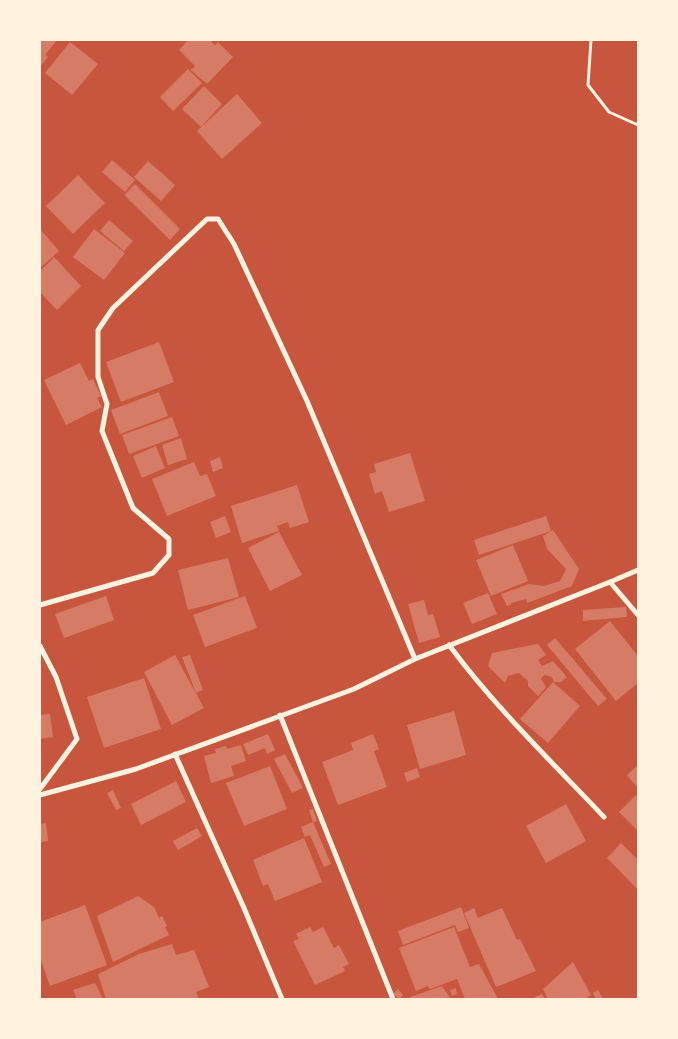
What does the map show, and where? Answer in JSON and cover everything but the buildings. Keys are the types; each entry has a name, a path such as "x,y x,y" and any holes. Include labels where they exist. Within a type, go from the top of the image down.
{"street":[{"path":"40,605 153,573 169,555 170,539 133,508 102,432 107,404 98,378 98,330 113,308 206,219 218,219 234,244 308,401 416,659"},
{"path":"40,794 136,769 354,689 449,645 638,570"},
{"path":"610,582 638,615"},
{"path":"449,645 469,672 512,721 604,817"},
{"path":"40,646 56,677 78,740 40,789"},
{"path":"280,715 393,999"},
{"path":"175,754 244,908 282,999"}],"path":[{"path":"591,40 588,86 609,112 638,125"}]}
